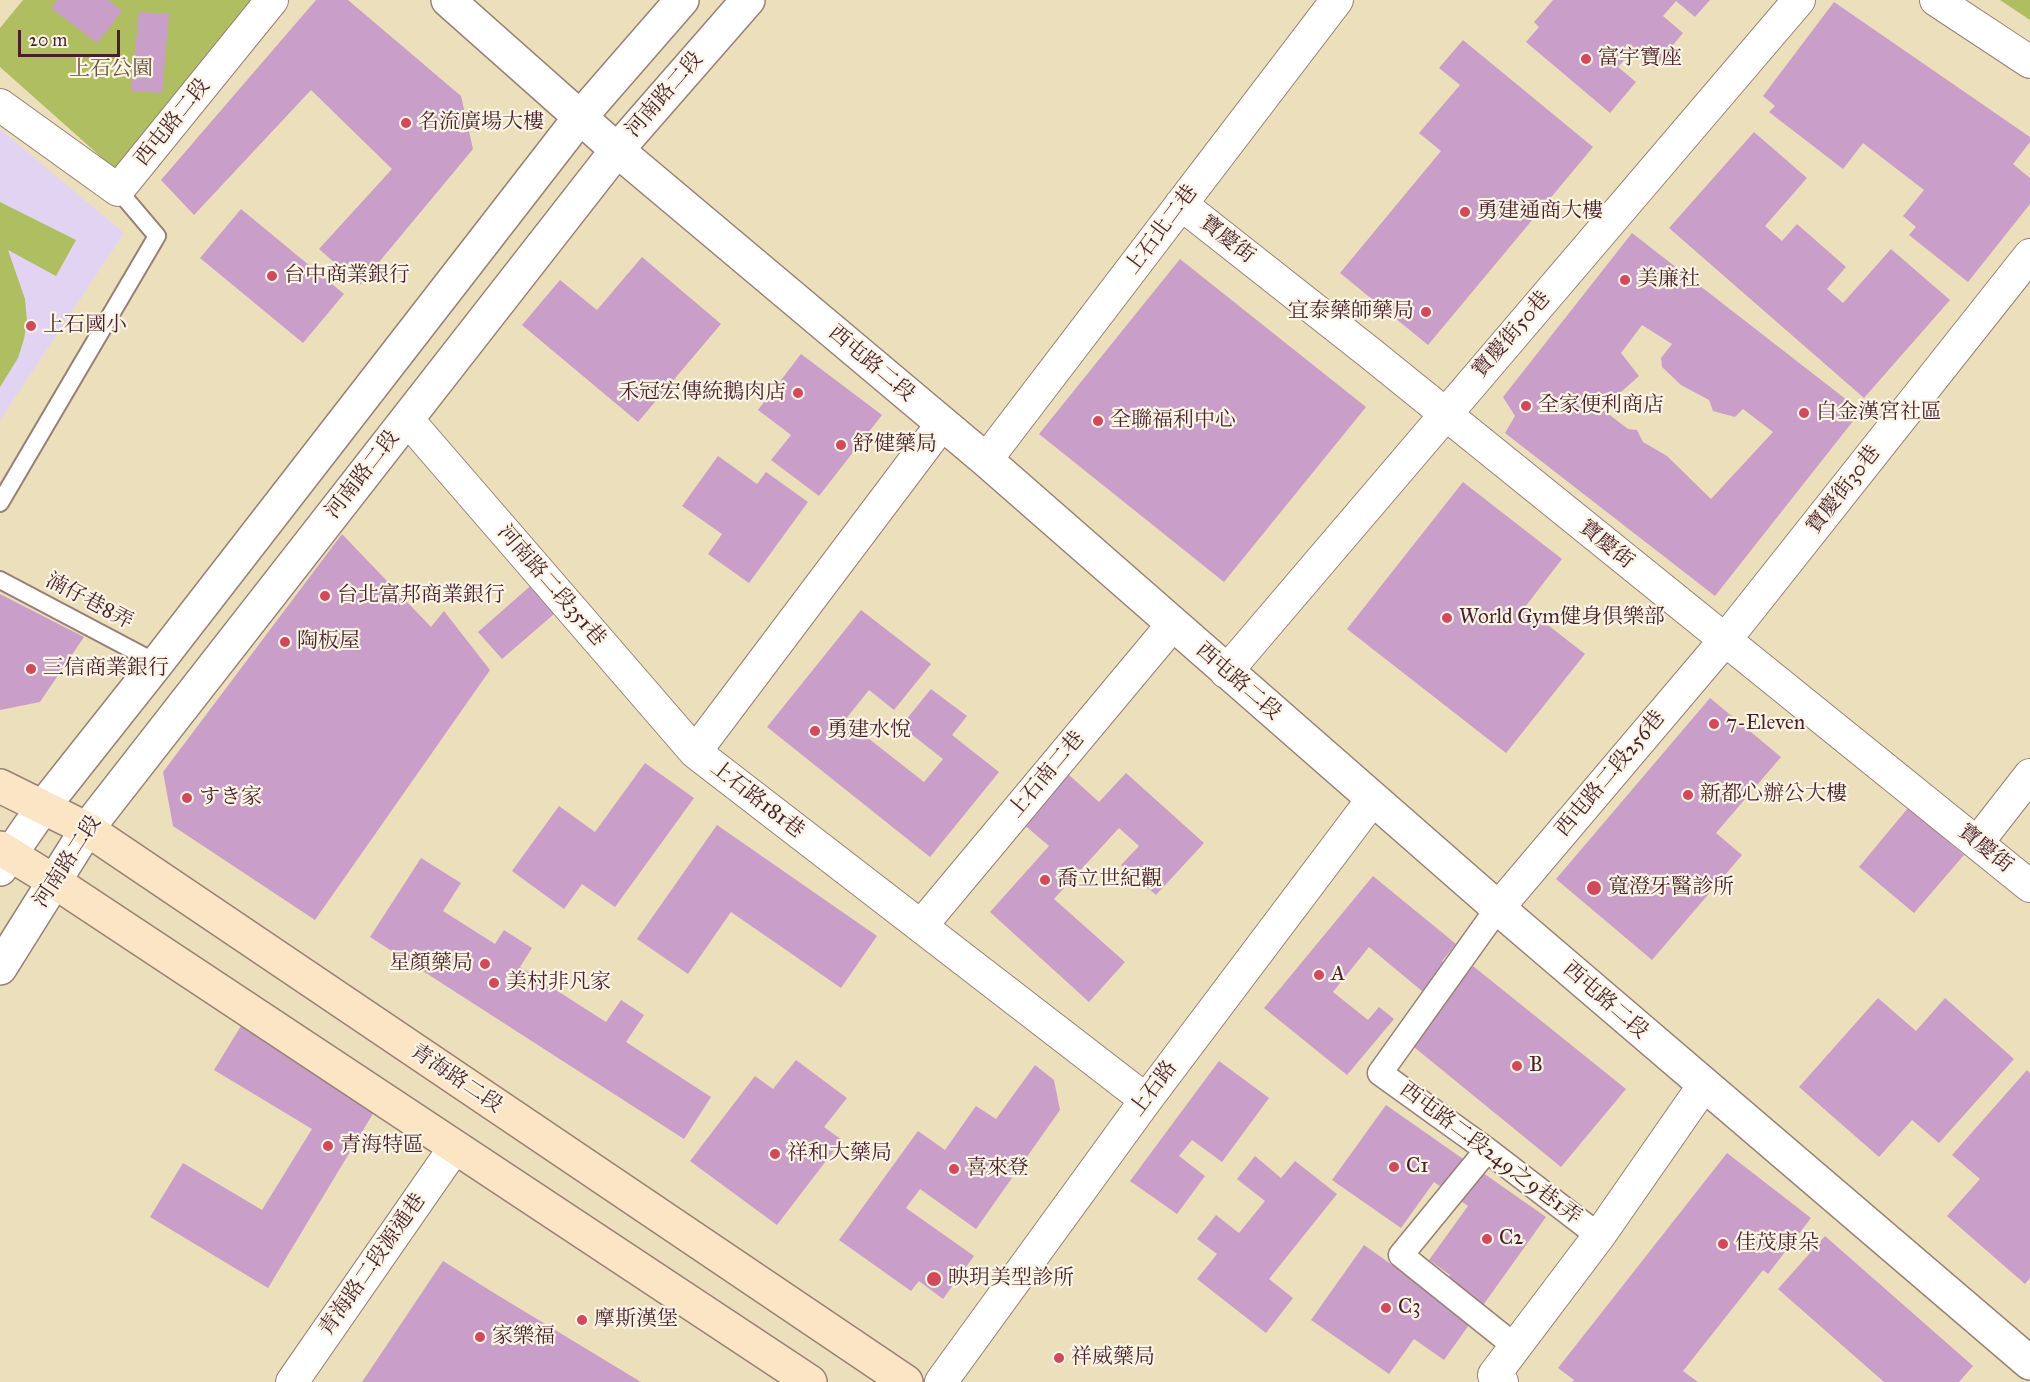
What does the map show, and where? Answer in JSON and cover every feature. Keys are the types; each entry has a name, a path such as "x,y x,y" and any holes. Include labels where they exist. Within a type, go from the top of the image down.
{"main road":[{"name":"青海路二段","path":"0,786 87,829 906,1382"},
{"path":"3,856 55,882 810,1382"}],"street":[{"name":"西屯路二段","path":"118,190 272,0"},
{"name":"西屯路二段","path":"448,0 617,150 986,460 1498,909 2030,1363"},
{"path":"3,856 157,663 581,116 682,0"},
{"name":"河南路二段","path":"0,968 87,829 617,150 748,0"},
{"name":"上石北二巷","path":"986,460 1337,0"},
{"name":"寶慶街50巷","path":"1226,672 1799,0"},
{"path":"1936,0 2030,62"},
{"path":"0,105 118,190"},
{"name":"寶慶街","path":"1181,204 1370,353 2030,886"},
{"name":"寶慶街30巷","path":"1725,640 2030,255"},
{"name":"河南路二段351巷","path":"407,419 695,752"},
{"name":"上石路181巷","path":"942,424 695,752 1146,1100"},
{"name":"上石南二巷","path":"921,926 1173,624"},
{"name":"西屯路二段256巷","path":"1498,909 1725,640"},
{"path":"1977,843 2030,776"},
{"name":"上石路","path":"941,1382 1146,1100 1372,800"},
{"name":"西屯路二段249之9巷1弄","path":"1498,909 1380,1073 1487,1150 1599,1236"},
{"path":"1502,1382 1494,1375 1599,1236 1704,1085"},
{"name":"青海路二段源通巷","path":"292,1382 455,1148"},
{"path":"1487,1150 1401,1255 1516,1347"}],"lane":[{"path":"0,503 157,236 118,190"},
{"name":"湳仔巷8弄","path":"0,580 157,663"}],"shaded area":[{"name":"上石國小","path":"0,129 124,233 0,420"}],"green space":[{"name":"上石公園","path":"23,0 265,0 118,172 0,67 0,28"},
{"path":"2000,0 2030,0 2030,20"},
{"path":"0,202 76,240 56,276 8,250 25,299 27,321 18,358 0,387"}],"building":[{"path":"58,0 108,0 122,11 97,43 51,8"},
{"name":"名流廣場大樓","path":"316,0 348,0 461,96 473,149 360,285 319,249 392,169 311,90 194,215 161,180"},
{"name":"富宇寶座","path":"1553,0 1710,0 1695,17 1676,1 1663,16 1683,33 1654,68 1633,50 1618,67 1636,82 1610,113 1526,42 1539,27 1534,22"},
{"path":"1834,2 2030,137 2030,142 2013,164 2030,178 2030,204 1968,282 1909,235 1916,227 1903,216 1924,190 1863,143 1843,169 1769,112 1775,106 1763,96"},
{"path":"139,12 169,14 162,93 131,91"},
{"name":"勇建通商大樓","path":"1463,40 1593,147 1428,345 1340,273 1441,151 1419,133 1460,85 1439,68"},
{"path":"1754,132 1807,178 1765,226 1782,241 1797,224 1846,267 1827,289 1843,303 1891,249 1950,300 1864,398 1669,228"},
{"name":"台中商業銀行","path":"241,209 344,294 303,343 200,258"},
{"name":"白金漢宮社區","path":"1632,233 1861,411 1715,596 1505,433 1515,416 1503,397","holes":["1642,325 1672,344 1661,358 1662,367 1681,385 1709,400 1713,411 1735,417 1743,409 1773,432 1711,499 1667,456 1643,442 1637,430 1628,429 1598,406 1605,395 1612,400 1639,376 1621,353"]},
{"path":"642,257 721,324 638,422 522,325 560,280 597,310"},
{"path":"1180,259 1366,407 1224,582 1039,434"},
{"path":"801,354 882,415 819,496 771,460 791,435 758,410"},
{"path":"718,456 757,484 766,472 808,502 749,583 708,554 722,534 682,506"},
{"name":"World Gym健身俱樂部","path":"1463,482 1562,559 1525,607 1585,654 1506,753 1347,629"},
{"path":"342,534 431,627 444,611 490,670 315,920 173,826 163,772"},
{"path":"536,581 560,609 502,659 478,632"},
{"name":"三信商業銀行","path":"0,594 84,637 40,702 0,710"},
{"name":"勇建水悅","path":"861,610 931,664 894,710 869,690 845,720 924,782 943,759 901,726 931,689 967,716 952,735 999,772 930,857 767,727"},
{"name":"新都心辦公大樓","path":"1710,698 1781,757 1716,833 1742,855 1652,960 1556,879"},
{"path":"645,763 694,798 615,907 582,884 564,909 512,871 559,806 595,832"},
{"name":"喬立世紀觀","path":"1126,773 1204,843 1156,895 1121,865 1139,846 1119,828 1054,899 1125,962 1089,1002 990,912 1049,846 1022,823 1068,774 1099,802"},
{"path":"1908,808 1964,855 1914,913 1859,867"},
{"path":"717,825 877,936 841,988 731,912 688,974 637,939"},
{"name":"美村非凡家","path":"421,858 461,883 443,911 495,944 504,930 532,948 520,967 606,1022 621,1000 644,1015 626,1042 711,1097 684,1139 370,937"},
{"path":"1373,876 1456,944 1442,961 1463,978 1473,966 1626,1089 1561,1167 1409,1043 1440,1006 1369,947 1333,992 1368,1020 1379,1007 1394,1019 1347,1075 1264,1008"},
{"path":"1878,998 1916,1031 1945,998 2014,1059 1939,1143 1912,1120 1879,1157 1799,1087"},
{"name":"青海特區","path":"244,1021 380,1102 268,1288 150,1217 183,1163 262,1210 312,1129 214,1070"},
{"path":"796,1060 847,1098 824,1127 842,1140 777,1225 690,1161 755,1076 773,1089"},
{"path":"1219,1061 1269,1098 1222,1162 1192,1140 1179,1156 1205,1176 1177,1214 1130,1181"},
{"name":"喜來登","path":"1035,1065 1054,1080 1060,1110 976,1229 920,1189 906,1208 974,1256 943,1299 919,1281 911,1291 839,1240 918,1131 945,1150 976,1106 996,1119"},
{"path":"2027,1070 2030,1073 2030,1278 2025,1284 1947,1216 1980,1179 1952,1155"},
{"path":"1386,1105 1546,1217 1444,1360 1414,1339 1389,1374 1311,1320 1364,1245 1436,1296 1450,1275 1429,1260 1468,1206 1434,1182 1401,1228 1332,1180"},
{"name":"佳茂康朵","path":"1727,1153 1811,1218 1768,1274 1763,1270 1683,1371 1698,1382 1572,1382 1574,1380 1558,1368"},
{"path":"1255,1156 1281,1178 1295,1161 1337,1194 1269,1279 1293,1298 1266,1333 1197,1279 1217,1254 1197,1239 1216,1215 1239,1233 1265,1201 1237,1179"},
{"path":"1825,1236 1973,1366 1959,1382 1884,1382 1778,1289"},
{"name":"家樂福","path":"443,1261 494,1293 641,1382 362,1382"}],"place":[{"name":"富宇寶座","path":"1586,59"},
{"name":"名流廣場大樓","path":"406,123"},
{"name":"勇建通商大樓","path":"1465,212"},
{"name":"台中商業銀行","path":"272,276"},
{"name":"美廉社","path":"1625,280"},
{"name":"宜泰藥師藥局","path":"1426,312"},
{"name":"上石國小","path":"31,326"},
{"name":"禾冠宏傳統鵝肉店","path":"798,393"},
{"name":"全家便利商店","path":"1526,406"},
{"name":"白金漢宮社區","path":"1804,413"},
{"name":"全聯福利中心","path":"1098,421"},
{"name":"舒健藥局","path":"841,445"},
{"name":"台北富邦商業銀行","path":"325,596"},
{"name":"World Gym健身俱樂部","path":"1447,618"},
{"name":"陶板屋","path":"285,642"},
{"name":"三信商業銀行","path":"31,669"},
{"name":"7-Eleven","path":"1714,724"},
{"name":"勇建水悅","path":"815,731"},
{"name":"新都心辦公大樓","path":"1688,795"},
{"name":"すき家","path":"187,798"},
{"name":"喬立世紀觀","path":"1045,880"},
{"name":"寬澄牙醫診所","path":"1594,888"},
{"name":"星顏藥局","path":"485,964"},
{"name":"A","path":"1319,975"},
{"name":"美村非凡家","path":"494,983"},
{"name":"B","path":"1517,1066"},
{"name":"青海特區","path":"328,1146"},
{"name":"祥和大藥局","path":"775,1154"},
{"name":"C1","path":"1394,1167"},
{"name":"喜來登","path":"954,1169"},
{"name":"C2","path":"1487,1239"},
{"name":"佳茂康朵","path":"1723,1244"},
{"name":"映玥美型診所","path":"934,1279"},
{"name":"C3","path":"1386,1308"},
{"name":"摩斯漢堡","path":"582,1320"},
{"name":"家樂福","path":"480,1337"},
{"name":"祥威藥局","path":"1059,1358"}]}
